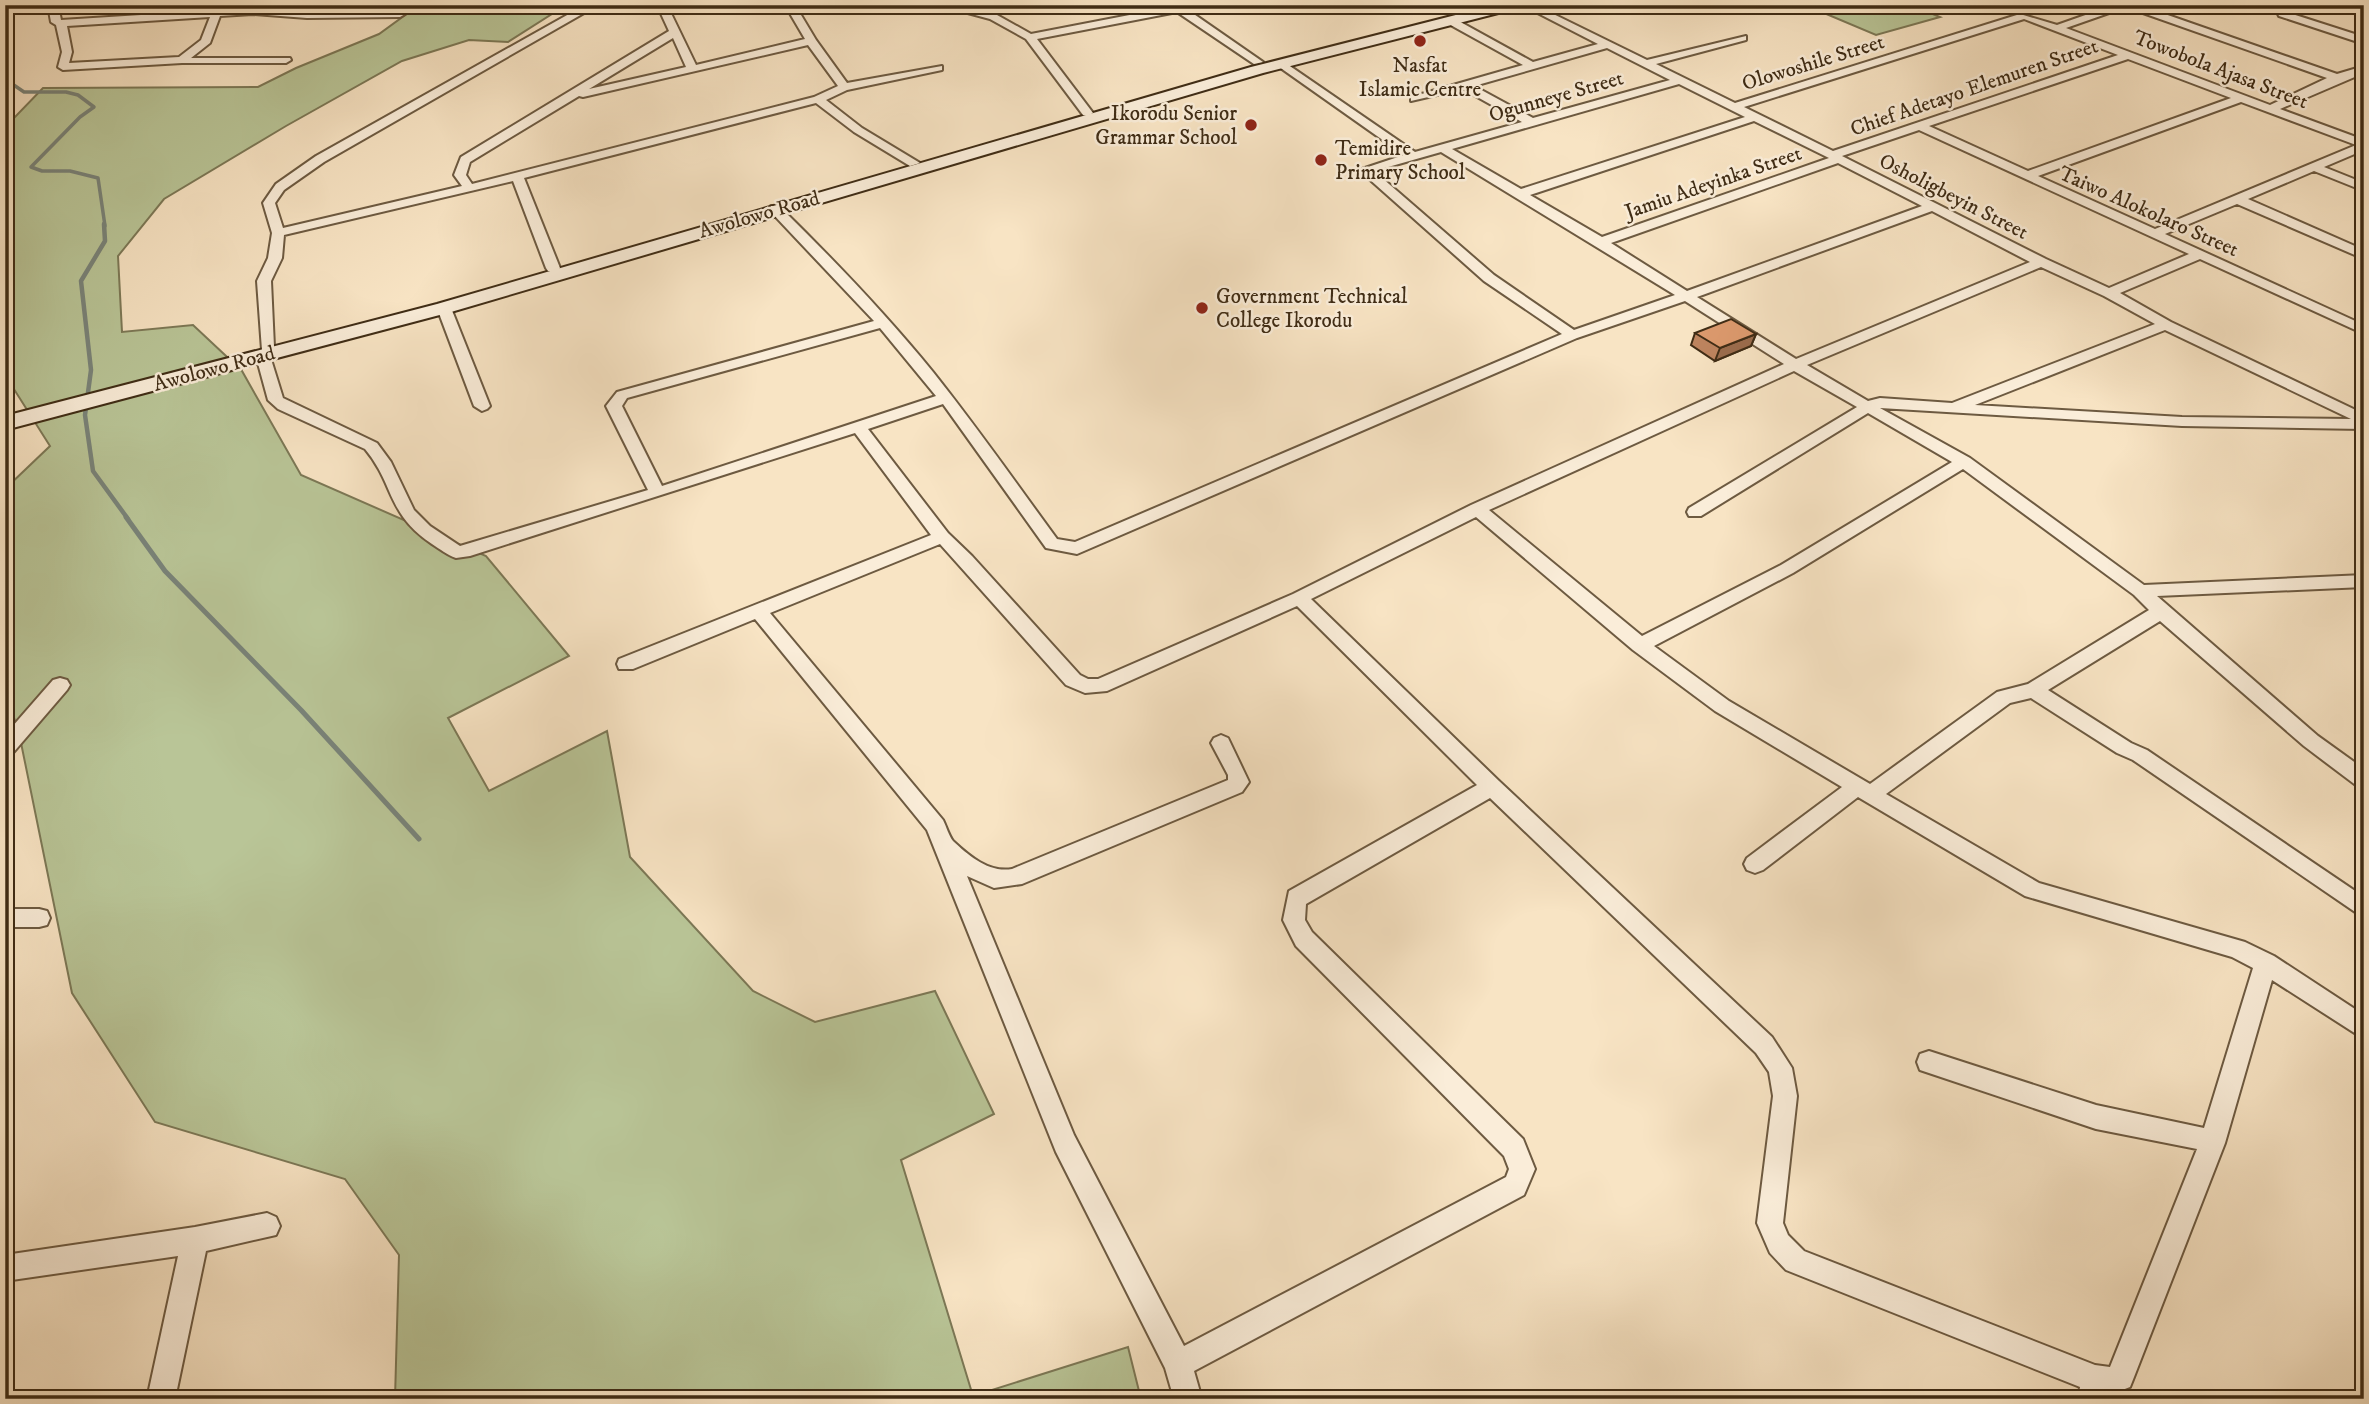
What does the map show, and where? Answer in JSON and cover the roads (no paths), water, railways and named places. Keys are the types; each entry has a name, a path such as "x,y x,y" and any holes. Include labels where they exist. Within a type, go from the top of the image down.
{"main road":[{"name":"Awolowo Road","path":"5,423 116,390 444,308 1258,62 1491,5"},
{"name":"Awolowo Road","path":"265,351 914,163 1280,64 1513,5"},
{"name":"Awolowo Road","path":"5,415 57,406"}],"street":[{"path":"53,5 56,22 61,23 253,11 307,15 400,14"},
{"path":"593,5 458,79 289,179 273,195 269,203 278,233 275,258 264,281 265,351 276,400 283,406 371,446 380,455 413,521 456,552 472,551 657,493 946,398"},
{"path":"662,5 692,68"},
{"path":"790,5 811,41 844,86"},
{"path":"943,5 993,17 1030,37 1087,113"},
{"path":"959,8 974,5"},
{"path":"1030,37 1177,7 1199,5"},
{"name":"Osholigbeyin Street","path":"1527,5 2364,422"},
{"path":"2058,28 2124,5"},
{"path":"2129,5 2337,78"},
{"path":"1177,7 1258,62"},
{"name":"Towobola Ajasa Street","path":"2021,13 2364,145"},
{"name":"Olowoshile Street","path":"1732,107 2021,13"},
{"path":"182,60 206,41 216,14"},
{"path":"2283,14 2364,41"},
{"path":"1451,21 1532,66"},
{"path":"61,23 68,52 63,67 182,60 286,60"},
{"path":"469,188 460,175 465,160 674,33"},
{"path":"1644,64 1742,38"},
{"path":"565,99 811,41"},
{"path":"1415,99 1607,45"},
{"name":"Chief Adetayo Elemuren Street","path":"1835,157 1920,125 2129,55"},
{"path":"1280,64 1410,155"},
{"path":"278,233 469,188 818,99 844,86 938,68"},
{"path":"2270,109 2337,78 2364,69"},
{"name":"Ogunneye Street","path":"1572,335 1489,278 1365,170 1677,81"},
{"path":"1464,85 1532,123"},
{"path":"2026,176 2241,98"},
{"path":"818,99 858,130 914,163"},
{"path":"1519,194 1753,118"},
{"name":"Taiwo Alokolaro Street","path":"1920,125 2364,330"},
{"path":"2154,234 2316,168 2364,145"},
{"path":"1444,149 1601,242 1795,365 1964,462 2140,591 2183,632 2311,741 2364,780"},
{"name":"Jamiu Adeyinka Street","path":"1601,242 1835,157"},
{"path":"2316,168 2364,187"},
{"path":"517,176 553,268"},
{"path":"2239,200 2364,255"},
{"path":"775,209 831,264 906,349 946,398 1052,544 1077,548 1572,335 1931,207"},
{"path":"2109,293 2199,255"},
{"path":"858,426 942,537 966,560 1073,680 1085,686 1100,686 1299,598 1477,509 1795,365 2041,262"},
{"path":"444,308 482,406"},
{"path":"657,493 614,406 622,396 881,323"},
{"path":"1954,408 2166,325"},
{"path":"1695,512 1869,407 1880,403 2107,419 2297,425 2364,422"},
{"path":"1640,645 1787,569 1964,462"},
{"path":"1477,509 1640,645 1722,706 1863,791 2033,890 2237,949 2266,962 2364,1028"},
{"path":"626,664 942,537"},
{"path":"2140,591 2364,581"},
{"path":"1299,598 1492,787 1764,1045 1780,1068 1785,1096 1770,1223 1779,1244 1795,1261 2094,1389 2120,1377 2212,1143 2266,962"},
{"path":"1755,864 2004,697 2034,690 2051,677 2162,611"},
{"path":"758,612 936,826 1065,1143 1178,1364 1188,1399"},
{"path":"5,749 60,685"},
{"path":"2034,690 2124,748 2140,755 2364,909"},
{"path":"945,845 985,878 1014,878 1235,786 1239,782 1238,775 1221,743"},
{"path":"1178,1364 1515,1186 1522,1169 1514,1148 1304,939 1294,928 1293,911 1297,898 1492,787"},
{"path":"5,918 39,918"},
{"path":"1929,1062 2096,1117 2212,1143"},
{"path":"5,1268 195,1240 267,1226"},
{"path":"160,1399 195,1240"}],"waterway":[{"path":"5,79 24,92 66,92 78,95 94,107 80,117 31,167 42,171 70,171 98,178 105,226"},
{"path":"104,224 105,241 81,281 91,370 85,415 93,471 128,519"},
{"path":"126,517 165,571 301,710 419,839"}],"place":[{"name":"Nasfat Islamic Centre","path":"1420,41"},
{"name":"Ikorodu Senior Grammar School","path":"1251,125"},
{"name":"Temidire Primary School","path":"1321,160"},
{"name":"Government Technical College Ikorodu","path":"1202,308"}]}
